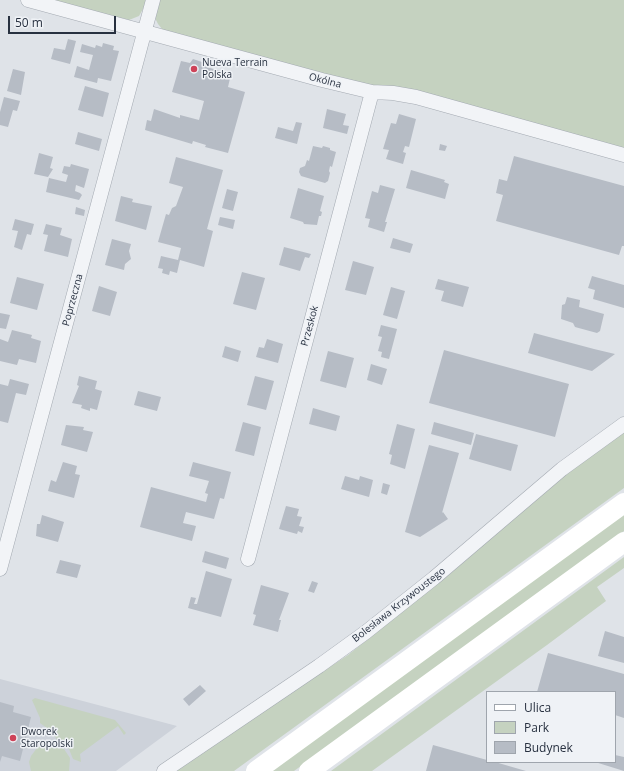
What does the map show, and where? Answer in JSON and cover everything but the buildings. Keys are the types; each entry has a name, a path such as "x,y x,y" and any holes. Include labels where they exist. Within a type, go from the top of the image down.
{"main road":[{"path":"256,771 624,504"},
{"path":"309,771 624,542"}],"street":[{"name":"Okólna","path":"28,0 322,80 372,92 393,93 416,97 624,155"},
{"name":"Poprzeczna","path":"0,569 146,31 153,0"},
{"name":"Przeskok","path":"248,559 372,92"},
{"name":"Bolesława Krzywoustego","path":"164,771 319,666 366,632 434,578 562,469 624,424"}],"shaded area":[{"path":"0,679 177,726 116,771 0,771"}],"green space":[{"path":"51,0 148,0 139,16 129,20"},
{"path":"158,0 624,0 624,149 386,91 167,35 158,24 154,16"},
{"path":"624,432 624,488 234,771 171,771 348,655 451,573 552,485"},
{"path":"624,514 624,531 294,771 271,771"},
{"path":"624,557 624,568 597,587 606,601 547,645 372,771 331,771"},
{"path":"35,698 115,720 126,733 124,735 118,726 80,754 81,762 73,759 69,749 58,741 51,731 40,723 40,718 32,700"},
{"path":"43,744 55,744 64,749 70,758 69,771 31,771 29,762 31,756 37,748"}],"place":[{"name":"Nueva Terrain Polska","path":"194,69"},
{"name":"Dworek Staropolski","path":"13,738"}]}
